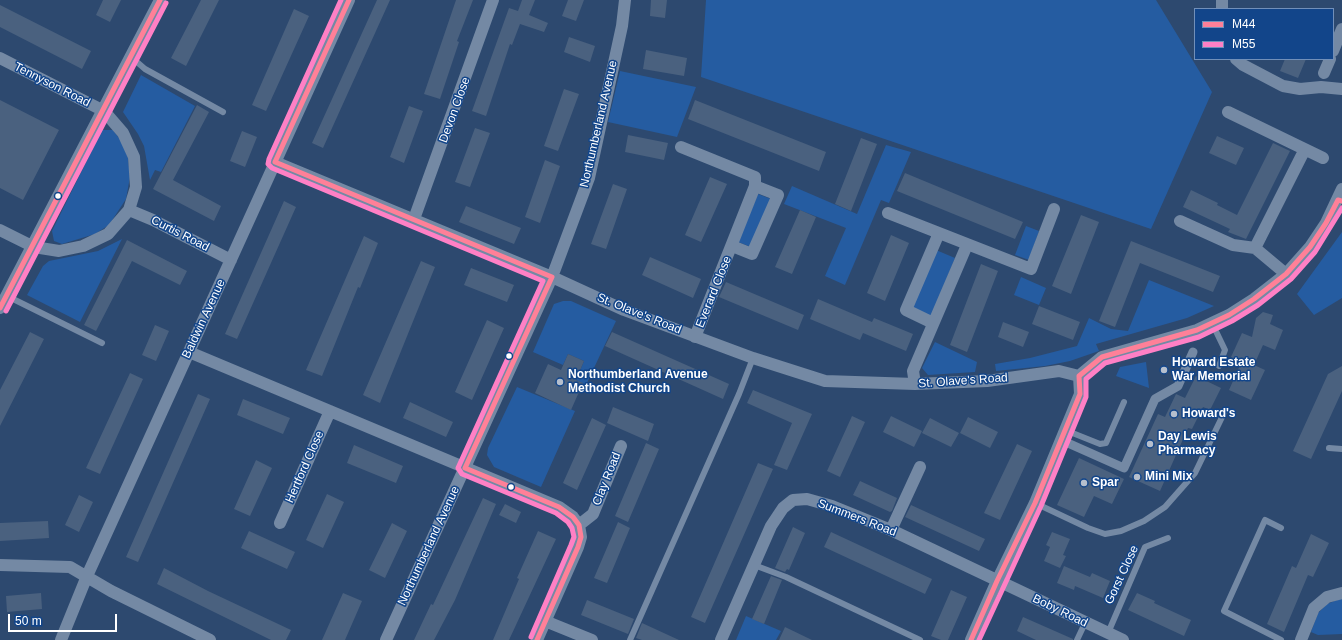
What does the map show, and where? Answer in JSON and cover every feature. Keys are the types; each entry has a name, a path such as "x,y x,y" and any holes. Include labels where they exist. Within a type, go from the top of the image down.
{"street":[{"path":"0,308 34,247 104,111 130,56 160,0"},
{"name":"Baldwin Avenue","path":"61,640 87,576 349,0"},
{"name":"Devon Close","path":"414,219 493,0"},
{"name":"Northumberland Avenue","path":"386,640 552,277 589,178 622,26 625,0"},
{"path":"1334,49 1342,29"},
{"name":"Tennyson Road","path":"0,58 104,111"},
{"path":"1237,60 1243,65 1283,86 1300,89 1321,87 1342,89"},
{"path":"1324,73 1330,60"},
{"path":"0,230 34,247 59,251 83,246 108,234 129,210 136,187 134,156 123,133 104,111"},
{"path":"1228,112 1304,151 1323,158"},
{"path":"681,147 755,177 755,186"},
{"path":"1255,248 1304,151"},
{"name":"St. Olave's Road","path":"275,162 552,277 624,310 753,358 825,381 915,384 987,382 1059,371 1079,376"},
{"name":"Everard Close","path":"695,337 755,186 778,195 752,254 732,246"},
{"path":"971,640 1035,503 1080,394 1079,376 1102,357 1197,330 1254,299 1286,274 1310,247 1326,224 1341,197"},
{"path":"888,214 1031,269 1054,209"},
{"name":"Curtis Road","path":"129,210 153,220 231,260"},
{"path":"1180,221 1233,245 1255,248 1286,274"},
{"path":"933,323 906,310 938,233"},
{"path":"915,384 913,372 967,245"},
{"path":"189,352 559,507 573,517 579,525 581,537 537,640"},
{"path":"1063,435 1124,468 1155,399 1178,386 1193,352"},
{"name":"Hertford Close","path":"280,523 330,411"},
{"name":"Clay Road","path":"579,525 593,514 620,446"},
{"path":"891,530 920,468"},
{"name":"Summers Road","path":"721,640 771,526 783,508 793,500 807,499 832,506 891,530 998,581"},
{"path":"0,565 70,567 110,591 210,640"},
{"name":"Boby Road","path":"998,581 1123,640"},
{"path":"1301,640 1314,608 1327,598 1342,593"},
{"path":"545,621 592,640"}],"lane":[{"path":"130,56 145,69 223,112"},
{"path":"7,296 102,344"},
{"path":"1212,323 1225,350 1219,366"},
{"path":"630,640 739,394 753,358"},
{"path":"1063,435 1100,444 1106,443 1124,402"},
{"path":"1035,503 1088,528 1105,534 1121,531 1144,521 1165,507 1195,473 1225,411"},
{"path":"1329,448 1342,449"},
{"path":"1280,528 1265,520 1224,611 1281,640"},
{"name":"Gorst Close","path":"1108,634 1145,547 1168,538"},
{"path":"754,565 786,577 920,640"},
{"path":"1077,640 1085,623"}],"shaded area":[{"path":"706,0 1156,0 1212,92 1151,229 701,77"},
{"path":"620,71 696,87 677,137 608,122"},
{"path":"141,75 195,106 161,172 155,170 150,180 144,146 138,134 123,112"},
{"path":"102,130 113,130 122,142 128,158 130,177 126,199 109,225 95,234 62,244 54,241 52,231"},
{"path":"886,145 911,152 889,203 881,200 845,285 825,276 846,228 784,204 792,186 857,214"},
{"path":"758,194 771,199 751,247 738,242"},
{"path":"1026,226 1039,231 1029,260 1015,255"},
{"path":"1342,232 1342,298 1314,315 1297,294"},
{"path":"122,239 80,322 27,295 43,266 49,261 98,251"},
{"path":"936,250 955,258 931,317 912,309"},
{"path":"1021,277 1046,288 1039,305 1014,295"},
{"path":"1149,280 1214,306 1187,318 1096,344 1099,351 1070,361 1045,366 996,371 995,364 1030,358 1077,346 1089,318 1111,329 1128,331"},
{"path":"563,301 571,301 616,321 586,385 576,380 584,361 568,354 563,365 533,352 554,304"},
{"path":"935,342 977,362 975,372 928,375 922,368"},
{"path":"1146,362 1149,388 1116,376 1120,367"},
{"path":"517,387 575,411 541,487 494,467 487,455 488,448"},
{"path":"1342,598 1342,634 1318,635 1311,632 1318,613 1327,604"},
{"path":"746,616 781,631 776,640 736,640"}],"building":[{"path":"103,0 121,0 110,22 96,15"},
{"path":"201,0 219,0 186,66 171,58"},
{"path":"377,0 390,0 323,148 312,143"},
{"path":"456,0 473,0 457,41 459,42 440,99 424,94"},
{"path":"522,0 535,0 529,15 548,23 544,32 520,24 512,45 510,44 486,116 472,111 509,8 518,11"},
{"path":"568,0 584,0 576,21 562,16"},
{"path":"651,0 667,0 665,18 650,16"},
{"path":"0,5 91,51 82,69 0,27"},
{"path":"294,9 309,16 266,111 252,105"},
{"path":"569,37 595,46 590,62 564,52"},
{"path":"646,50 687,58 684,76 643,69"},
{"path":"1285,60 1306,60 1298,78 1280,71"},
{"path":"564,89 579,94 558,151 544,146"},
{"path":"0,100 59,130 23,200 0,188"},
{"path":"695,100 826,152 819,171 688,119"},
{"path":"197,105 209,112 173,180 221,206 214,221 153,189"},
{"path":"409,106 423,111 404,163 390,157"},
{"path":"475,128 490,133 470,187 455,182"},
{"path":"242,131 257,137 245,167 230,161"},
{"path":"628,135 668,143 664,160 625,152"},
{"path":"1217,136 1244,148 1236,165 1209,153"},
{"path":"861,138 877,144 851,211 835,204"},
{"path":"1273,143 1290,151 1246,239 1228,232 1230,229 1183,207 1191,190 1218,203 1217,205 1237,215"},
{"path":"545,160 560,166 540,223 525,217"},
{"path":"905,173 1023,222 1015,239 897,191"},
{"path":"710,177 727,184 701,242 685,235"},
{"path":"613,184 627,189 606,249 591,244"},
{"path":"284,201 296,207 237,339 225,334"},
{"path":"466,206 521,228 514,244 459,222"},
{"path":"800,210 816,217 792,274 775,267"},
{"path":"1081,215 1099,222 1071,294 1052,286"},
{"path":"891,235 909,243 885,301 867,293"},
{"path":"364,236 378,243 360,288 358,287 322,376 306,370"},
{"path":"127,240 187,271 180,285 132,261 96,331 84,325"},
{"path":"1131,241 1220,276 1213,292 1140,263 1115,327 1099,321"},
{"path":"650,257 701,279 693,298 642,275"},
{"path":"421,261 435,267 380,403 363,395"},
{"path":"981,264 998,271 967,352 950,345"},
{"path":"471,268 514,285 507,302 464,285"},
{"path":"726,282 804,315 798,330 719,297"},
{"path":"818,299 872,322 874,318 913,334 906,351 863,333 860,340 810,319"},
{"path":"1039,306 1080,322 1073,340 1032,324"},
{"path":"1263,312 1273,315 1270,324 1283,330 1275,350 1263,345 1254,365 1265,370 1251,400 1229,390 1241,363 1231,357 1242,333 1252,337 1256,318"},
{"path":"487,320 504,328 472,400 455,392"},
{"path":"1003,322 1029,332 1023,347 998,337"},
{"path":"155,325 169,331 156,361 142,355"},
{"path":"30,332 44,339 0,426 0,390"},
{"path":"612,332 729,384 723,399 605,346"},
{"name":"Northumberland Avenue Methodist Church","path":"568,354 584,361 576,380 583,383 571,410 535,393 548,364 561,370"},
{"path":"1342,366 1342,391 1311,459 1293,451 1328,374"},
{"path":"130,373 143,379 100,474 86,468"},
{"path":"1196,376 1221,388 1210,410 1203,407 1192,429 1188,428 1160,491 1129,477 1158,414 1165,417 1176,394 1185,398"},
{"path":"753,390 812,414 787,470 774,465 792,423 747,403"},
{"path":"198,394 210,399 138,562 126,557"},
{"path":"243,399 290,418 283,434 237,415"},
{"path":"410,402 453,422 446,437 403,418"},
{"path":"613,407 654,424 648,441 607,423"},
{"path":"852,416 865,422 840,477 827,471"},
{"path":"891,416 922,431 914,447 883,432"},
{"path":"968,417 998,432 990,448 960,433"},
{"path":"592,418 606,425 577,490 563,483"},
{"path":"930,418 959,433 951,447 922,433"},
{"path":"646,443 659,449 628,522 615,516"},
{"path":"1017,444 1032,451 1000,520 984,513"},
{"path":"354,445 403,466 396,483 347,463"},
{"name":"Spar","path":"1079,458 1124,479 1112,504 1094,496 1084,517 1057,505"},
{"path":"256,460 272,468 250,516 234,509"},
{"path":"758,463 773,469 705,623 691,617"},
{"path":"860,481 897,498 892,511 890,512 853,495"},
{"path":"327,494 344,502 323,548 306,540"},
{"path":"79,495 93,502 79,532 65,525"},
{"path":"483,498 496,504 455,600 434,640 414,640 431,604 433,605"},
{"path":"505,504 521,512 516,523 499,515"},
{"path":"911,505 985,539 979,551 905,517"},
{"path":"48,521 49,538 0,541 0,523"},
{"path":"618,522 630,528 607,583 594,578"},
{"path":"392,523 407,531 385,578 369,570"},
{"path":"793,527 805,533 789,570 787,569 785,572 775,568"},
{"path":"249,531 295,552 287,569 241,548"},
{"path":"538,531 556,539 509,640 493,640 519,579 517,578"},
{"path":"831,532 932,579 925,594 824,547"},
{"path":"1052,532 1070,539 1063,555 1066,556 1060,568 1044,561 1050,547 1046,545"},
{"path":"1311,534 1329,543 1313,577 1308,575 1284,632 1267,624 1292,566 1296,568"},
{"path":"1064,566 1090,577 1092,573 1110,581 1103,598 1075,586 1074,590 1057,583"},
{"path":"164,568 208,591 291,630 286,640 271,640 157,584"},
{"path":"771,576 782,580 764,624 752,619"},
{"path":"951,590 967,597 948,640 941,640 931,636"},
{"path":"41,593 42,609 7,612 6,596"},
{"path":"343,593 362,601 345,640 322,640"},
{"path":"1137,593 1155,601 1154,603 1191,620 1184,636 1128,610"},
{"path":"587,600 634,619 628,634 581,615"},
{"path":"1023,617 1073,640 1036,640 1017,631"},
{"path":"642,623 679,640 642,640 636,638"},
{"path":"785,627 812,640 779,640"}],"transit line":[{"name":"M44","path":"0,308 160,0"},
{"name":"M55","path":"341,0 268,164 272,168 543,281 458,468 462,474 556,513 568,522 572,528 574,537 571,545 531,637"},
{"name":"M44","path":"349,0 275,162 552,277 465,468 559,507 573,517 579,525 581,537 578,547 537,640"},
{"name":"M55","path":"6,311 166,3"},
{"name":"M44","path":"971,640 997,581 1035,503 1080,394 1079,376 1102,357 1197,330 1229,315 1254,299 1286,274 1310,247 1326,223 1338,200 1342,201"},
{"name":"M55","path":"979,640 1041,506 1086,397 1086,379 1105,363 1199,337 1232,321 1258,305 1291,279 1315,252 1342,208"}],"place":[{"name":"Howard Estate War Memorial","path":"1164,370"},
{"name":"Northumberland Avenue Methodist Church","path":"560,382"},
{"name":"Howard's","path":"1174,414"},
{"name":"Day Lewis Pharmacy","path":"1150,444"},
{"name":"Mini Mix","path":"1137,477"},
{"name":"Spar","path":"1084,483"}]}
